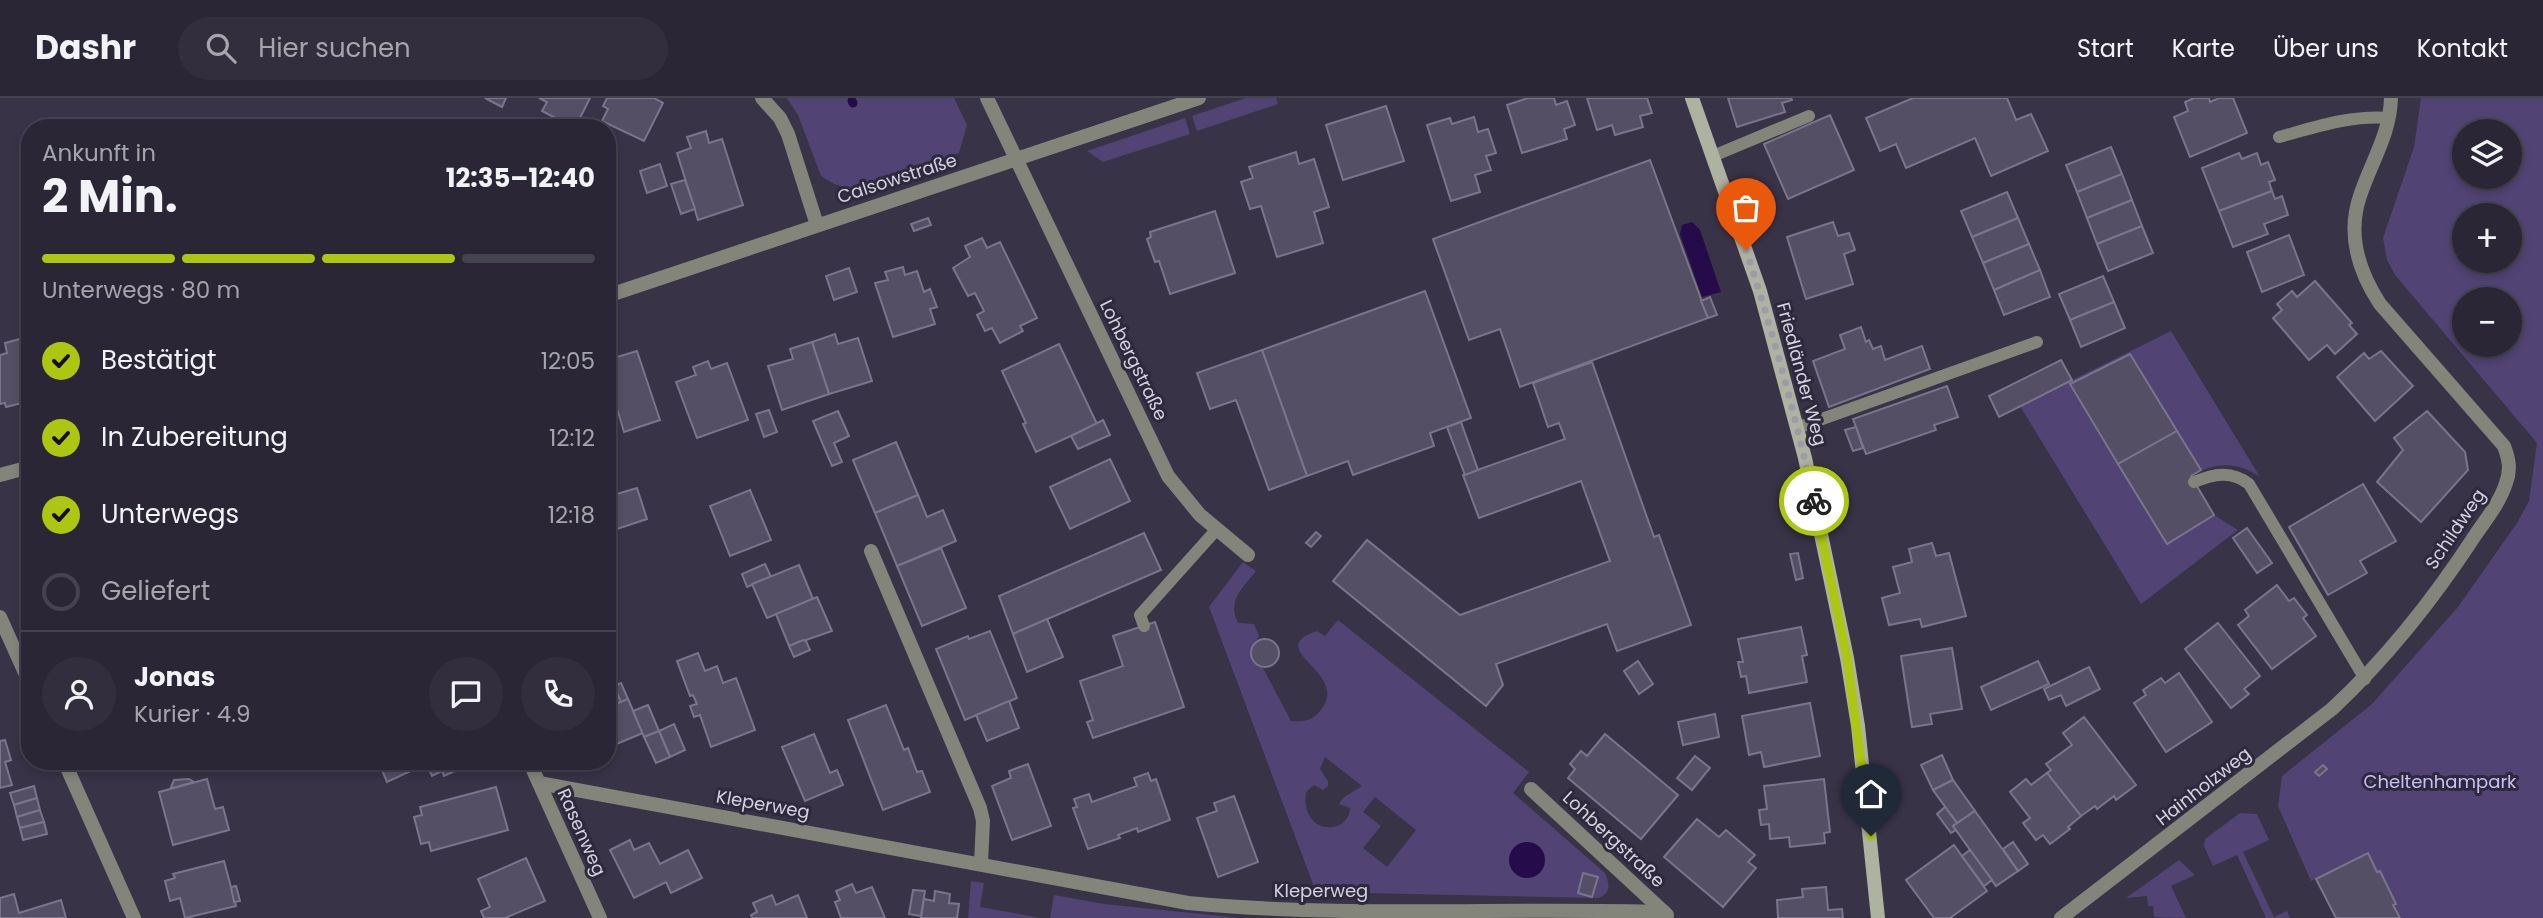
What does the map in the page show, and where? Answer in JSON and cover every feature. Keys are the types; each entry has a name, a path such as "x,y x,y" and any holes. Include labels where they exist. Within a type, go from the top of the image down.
{"street":[{"path":"762,98 780,118 788,134 817,225"},
{"name":"Lohbergstraße","path":"987,98 1168,476 1200,516 1248,555"},
{"name":"Calsowstraße","path":"616,293 1199,98"},
{"name":"Friedländer Weg","path":"1692,98 1760,291 1797,428 1847,658 1864,774 1878,918"},
{"name":"Schildweg","path":"2365,679 2448,576 2500,498 2509,475 2510,461 2497,436 2380,304 2359,264 2355,217 2360,195 2384,140 2391,98"},
{"path":"0,475 21,469"},
{"path":"871,551 981,807 981,863"},
{"path":"0,617 21,664"},
{"name":"Hainholzweg","path":"2062,918 2279,752 2333,709 2365,679"},
{"path":"68,770 134,918"},
{"name":"Rasenweg","path":"533,770 600,918"},
{"name":"Kleperweg","path":"539,783 1188,903 1254,909 1589,910 1667,915"},
{"name":"Lohbergstraße","path":"1531,789 1667,915"}],"lane":[{"path":"1713,156 1810,116"},
{"path":"2279,137 2346,118 2389,118"},
{"path":"1797,428 2037,342"},
{"path":"2194,482 2210,476 2230,474 2249,484 2365,679"},
{"path":"1144,626 1140,615 1217,529"}],"green space":[{"path":"787,98 954,98 967,125 959,153 862,188 849,188 834,184 821,176 798,115"},
{"path":"1246,98 1276,98 1278,104 1197,131 1192,116"},
{"name":"Cheltenhampark","path":"2421,98 2543,98 2543,918 2400,918 2393,905 2396,903 2380,871 2377,872 2368,854 2311,881 2278,806 2282,776 2372,704 2458,607 2517,523 2529,501 2537,443 2464,357 2522,357 2522,287 2452,287 2452,342 2395,275 2387,260 2383,238 2414,147"},
{"path":"1185,118 1190,134 1103,162 1087,151"},
{"path":"2171,331 2260,477 2243,468 2226,465 2208,468 2191,476 2214,515 2238,530 2141,604 2020,406"},
{"path":"1243,562 1256,571 1235,601 1235,615 1238,623 1254,624 1259,636 1250,651 1253,662 1263,668 1291,721 1314,717 1327,697 1319,674 1298,646 1302,638 1317,631 1325,636 1338,620 1529,772 1513,793 1605,873 1607,891 1598,898 1316,892 1209,607","holes":["1325,757 1362,786 1344,797 1339,804 1350,808 1348,817 1342,824 1334,827 1317,824 1310,817 1306,806 1306,792 1314,785 1323,790 1328,786 1328,781 1320,769","1375,797 1416,830 1387,867 1363,848 1381,826 1363,812"]},
{"path":"2240,813 2257,814 2269,840 2243,852 2274,917 2287,911 2290,918 2266,918 2237,855 2213,866 2204,846 2205,839"},
{"path":"2179,860 2195,875 2171,886 2186,918 2154,917 2153,906 2148,906 2147,896 2126,898"},
{"path":"971,881 984,883 980,907 1041,918 968,918"},
{"path":"1054,895 1104,904 1240,918 1050,918"}],"shaded area":[{"path":"1692,222 1700,230 1721,292 1702,297 1680,234 1682,225"},
{"path":"1527,842 1540,847 1545,860 1540,873 1527,878 1514,873 1509,860 1514,847"}],"building":[{"path":"485,98 506,98 502,107"},
{"path":"539,98 590,98 580,119 558,119 542,111 547,102"},
{"path":"607,98 654,98 663,103 644,141 616,128 616,119 603,119 608,109 603,106"},
{"path":"1528,98 1554,98 1556,105 1567,101 1575,125 1564,129 1567,139 1522,153 1507,105"},
{"path":"1587,98 1647,98 1652,113 1640,116 1643,127 1615,135 1612,125 1597,130"},
{"path":"1728,98 1792,100 1782,103 1785,112 1737,127"},
{"path":"1913,98 2007,98 2016,120 2031,114 2048,151 1991,176 1975,138 1906,168 1896,144 1880,151 1866,118"},
{"path":"2194,98 2209,98 2210,102 2219,98 2233,98 2247,133 2190,157 2174,117 2188,111 2185,102"},
{"path":"1386,106 1404,161 1343,180 1326,125"},
{"path":"1830,115 1854,170 1788,199 1764,144"},
{"path":"1474,117 1478,132 1488,129 1496,153 1486,156 1491,170 1475,175 1480,192 1451,201 1427,125 1450,118 1452,124"},
{"path":"706,131 709,143 722,139 743,205 698,220 677,153 691,148 687,137"},
{"path":"2111,147 2122,174 2077,192 2066,165"},
{"path":"1296,152 1299,164 1314,159 1329,207 1314,212 1323,243 1277,257 1261,206 1250,209 1241,182 1253,178 1249,167"},
{"path":"2239,153 2242,159 2257,153 2261,165 2268,162 2275,180 2269,182 2272,191 2219,211 2202,168"},
{"path":"1650,160 1708,318 1520,387 1500,329 1469,340 1433,239"},
{"path":"660,164 667,186 647,193 640,171"},
{"path":"2122,174 2132,200 2087,218 2077,192"},
{"path":"685,180 695,209 681,214 671,184"},
{"path":"2272,191 2275,199 2282,196 2288,215 2264,224 2268,234 2233,247 2219,211"},
{"path":"2007,192 2018,218 1972,237 1961,211"},
{"path":"2132,200 2142,226 2097,244 2087,218"},
{"path":"1215,211 1235,273 1170,294 1159,261 1155,262 1147,239 1151,237 1150,232"},
{"path":"928,218 931,225 914,231 911,224"},
{"path":"2018,218 2029,244 1983,263 1972,237"},
{"path":"1833,222 1838,236 1849,233 1855,250 1844,254 1853,284 1806,299 1787,237"},
{"path":"2142,226 2153,253 2108,271 2097,244"},
{"path":"2289,235 2304,275 2262,292 2247,252"},
{"path":"982,238 987,248 1000,242 1037,318 1020,326 1023,331 1000,343 992,328 985,331 977,315 984,311 975,293 968,296 953,268 970,257 965,246"},
{"path":"2029,244 2040,270 1994,290 1983,263"},
{"path":"903,267 905,275 917,271 924,292 930,289 937,307 930,309 935,324 893,337 875,283 888,280 885,272"},
{"path":"849,268 857,292 834,300 826,276"},
{"path":"2040,270 2050,297 2004,315 1994,290"},
{"path":"2103,276 2114,302 2070,320 2059,294"},
{"path":"2315,281 2352,323 2349,325 2357,334 2335,354 2327,345 2309,360 2273,318 2282,310 2277,304 2292,291 2297,297"},
{"path":"1425,291 1471,418 1430,433 1434,446 1353,475 1348,461 1307,476 1262,350"},
{"path":"1710,297 1717,315 1708,318 1701,301"},
{"path":"2114,302 2125,328 2081,347 2070,320"},
{"path":"1861,327 1866,342 1869,340 1873,349 1881,346 1885,360 1922,346 1930,369 1829,407 1813,361 1845,349 1840,335"},
{"path":"835,334 838,344 858,338 872,381 829,394 812,342"},
{"path":"21,339 21,403 6,407 5,403 0,404 0,355 7,353 5,343"},
{"path":"812,342 829,394 782,410 768,366 793,359 790,349"},
{"path":"1059,344 1097,424 1036,452 1002,371"},
{"path":"1262,350 1307,476 1269,490 1236,400 1210,409 1197,373"},
{"path":"637,351 660,420 624,432 616,405 616,357"},
{"path":"2381,351 2413,386 2375,421 2337,377 2364,353 2369,359"},
{"path":"2130,354 2177,431 2118,464 2070,384"},
{"path":"2061,360 2072,380 1999,417 1989,396"},
{"path":"708,361 711,369 727,363 748,420 697,438 676,382 696,375 693,367"},
{"path":"1592,362 1654,537 1659,535 1691,625 1617,651 1607,624 1496,664 1503,685 1486,706 1333,581 1367,540 1460,615 1610,561 1581,481 1479,518 1463,475 1565,439 1559,423 1548,427 1533,383"},
{"path":"1947,386 1958,417 1934,425 1936,430 1866,454 1853,419"},
{"path":"769,410 777,432 764,437 756,414"},
{"path":"838,411 849,436 834,443 842,462 832,466 813,421"},
{"path":"2427,411 2465,452 2468,470 2421,522 2377,482 2403,450 2394,438"},
{"path":"1103,420 1110,435 1078,449 1071,436"},
{"path":"1461,422 1478,470 1465,475 1447,427"},
{"path":"1856,427 1863,448 1853,451 1845,430"},
{"path":"2177,431 2201,470 2191,476 2214,515 2167,544 2118,464"},
{"path":"896,442 918,495 875,513 853,460"},
{"path":"1110,459 1130,501 1070,529 1050,487"},
{"path":"2363,484 2396,541 2360,561 2367,573 2328,595 2289,527"},
{"path":"637,488 647,519 617,529 616,494"},
{"path":"750,490 771,540 730,556 710,506"},
{"path":"918,495 927,517 943,510 956,541 897,566 875,513"},
{"path":"2247,528 2272,563 2257,573 2233,538"},
{"path":"1316,532 1321,536 1311,547 1306,543"},
{"path":"1144,533 1161,570 1013,634 999,596"},
{"path":"1932,543 1936,556 1949,553 1966,616 1922,627 1920,619 1889,625 1882,598 1900,593 1893,567 1912,562 1909,549"},
{"path":"941,548 966,608 922,626 897,566"},
{"path":"1798,553 1803,578 1796,580 1790,554"},
{"path":"765,564 771,577 747,587 742,574"},
{"path":"799,565 813,599 767,618 752,584"},
{"path":"2277,585 2289,601 2294,598 2307,615 2303,618 2316,636 2272,669 2238,625 2249,616 2245,610"},
{"path":"817,597 832,631 789,646 776,614"},
{"path":"1047,619 1063,657 1027,672 1013,634"},
{"path":"1155,622 1184,707 1093,738 1087,722 1093,720 1080,681 1123,666 1113,636"},
{"path":"2218,623 2260,676 2244,689 2249,694 2231,708 2185,649"},
{"path":"1801,627 1807,655 1802,656 1807,682 1749,693 1746,676 1741,677 1738,662 1743,662 1738,639"},
{"path":"990,631 1017,698 965,720 936,649 968,636 969,639"},
{"path":"1265,639 1275,643 1279,653 1275,663 1265,667 1255,663 1251,653 1255,643"},
{"path":"803,640 810,650 794,657 789,646"},
{"path":"1952,648 1962,709 1930,714 1932,724 1912,727 1901,656"},
{"path":"698,653 705,671 717,666 723,683 736,678 755,730 711,747 700,715 694,717 690,706 697,704 693,695 690,696 677,661"},
{"path":"1638,661 1653,684 1639,694 1624,671"},
{"path":"2038,661 2049,684 1991,710 1981,687"},
{"path":"2089,667 2100,689 2066,706 2061,695 2049,700 2044,689"},
{"path":"2179,673 2212,722 2166,752 2134,703 2146,695 2143,690 2161,678 2165,683"},
{"path":"621,683 628,699 621,702 616,685"},
{"path":"616,691 621,702 616,704"},
{"path":"628,699 643,733 616,744 616,704"},
{"path":"1009,701 1019,728 987,741 976,715"},
{"path":"1810,703 1820,756 1764,767 1761,752 1749,755 1742,716"},
{"path":"648,705 659,731 644,737 633,711"},
{"path":"886,705 904,750 908,748 917,772 922,771 930,792 883,810 848,720"},
{"path":"1715,714 1719,737 1683,745 1678,722"},
{"path":"2084,717 2136,785 2116,800 2114,796 2097,809 2095,806 2081,816 2047,773 2051,770 2046,764 2072,745 2063,733"},
{"path":"674,724 685,750 670,757 659,731"},
{"path":"659,731 670,757 656,763 644,737"},
{"path":"814,734 830,773 837,770 843,785 805,801 782,747"},
{"path":"1605,734 1678,795 1641,839 1568,778 1575,769 1570,764 1581,751 1587,756"},
{"path":"5,740 11,760 5,762 12,785 0,788 0,741"},
{"path":"1942,755 1953,780 1933,790 1921,765"},
{"path":"1695,756 1710,768 1692,790 1677,778"},
{"path":"1028,764 1051,826 1012,840 992,786 1011,778 1009,771"},
{"path":"2323,765 2327,769 2319,776 2315,772"},
{"path":"382,770 413,770 387,782"},
{"path":"429,770 457,770 444,776 442,771 432,776"},
{"path":"1148,773 1151,781 1156,779 1170,820 1138,832 1137,828 1118,835 1120,838 1088,849 1073,808 1077,807 1074,799 1089,794 1092,802 1137,786 1134,778"},
{"path":"2047,773 2081,816 2068,827 2070,829 2050,844 2043,835 2036,840 2023,823 2030,818 2010,792 2026,779 2031,785"},
{"path":"189,779 194,782 171,787 174,780"},
{"path":"207,779 215,809 223,807 229,830 173,845 159,792"},
{"path":"1824,779 1830,832 1824,833 1825,843 1790,847 1789,837 1770,839 1769,824 1761,825 1759,810 1767,809 1764,786"},
{"path":"1953,780 1975,811 1957,823 1933,790"},
{"path":"34,786 37,798 14,805 10,793"},
{"path":"496,787 508,830 431,851 429,842 421,844 414,817 422,815 420,807"},
{"path":"1234,796 1258,862 1218,877 1197,818 1217,811 1214,803"},
{"path":"37,798 40,810 17,817 14,805"},
{"path":"1945,807 1957,823 1953,826 1956,830 1951,833 1937,814"},
{"path":"40,810 44,822 20,828 17,817"},
{"path":"1975,811 2018,871 1996,886 1953,826"},
{"path":"1697,819 1719,837 1726,830 1755,855 1748,862 1756,868 1723,907 1664,857"},
{"path":"44,822 47,834 23,840 20,828"},
{"path":"630,840 634,850 649,843 660,864 688,850 702,878 671,893 666,882 634,898 610,850"},
{"path":"2013,842 2028,864 2018,871 2003,849"},
{"path":"1954,845 1987,891 1950,918 1934,918 1906,880"},
{"path":"1970,850 1992,880 1984,886 1962,856"},
{"path":"2368,853 2377,872 2380,871 2400,918 2336,918 2316,879"},
{"path":"526,858 545,901 505,918 484,918 481,911 490,907 478,879"},
{"path":"224,861 236,906 185,918 180,898 170,901 165,881 175,878 173,874"},
{"path":"1583,873 1598,877 1592,897 1578,893"},
{"path":"852,884 856,893 872,887 885,918 841,918 835,902 840,900 836,891"},
{"path":"236,886 240,901 234,902 231,887"},
{"path":"1826,887 1828,910 1842,909 1843,918 1778,918 1777,900 1803,897 1802,889"},
{"path":"913,890 925,891 921,916 909,914"},
{"path":"935,891 950,894 949,903 959,904 957,918 921,918 924,899 934,901"},
{"path":"14,894 19,913 61,900 66,918 0,918 0,898"},
{"path":"772,895 776,905 798,895 807,918 752,918 751,915 757,912 753,903"}],"way so far":[{"path":"1746,250 1760,291 1814,501"}],"route":[{"path":"1814,501 1847,658 1871,836"}]}
